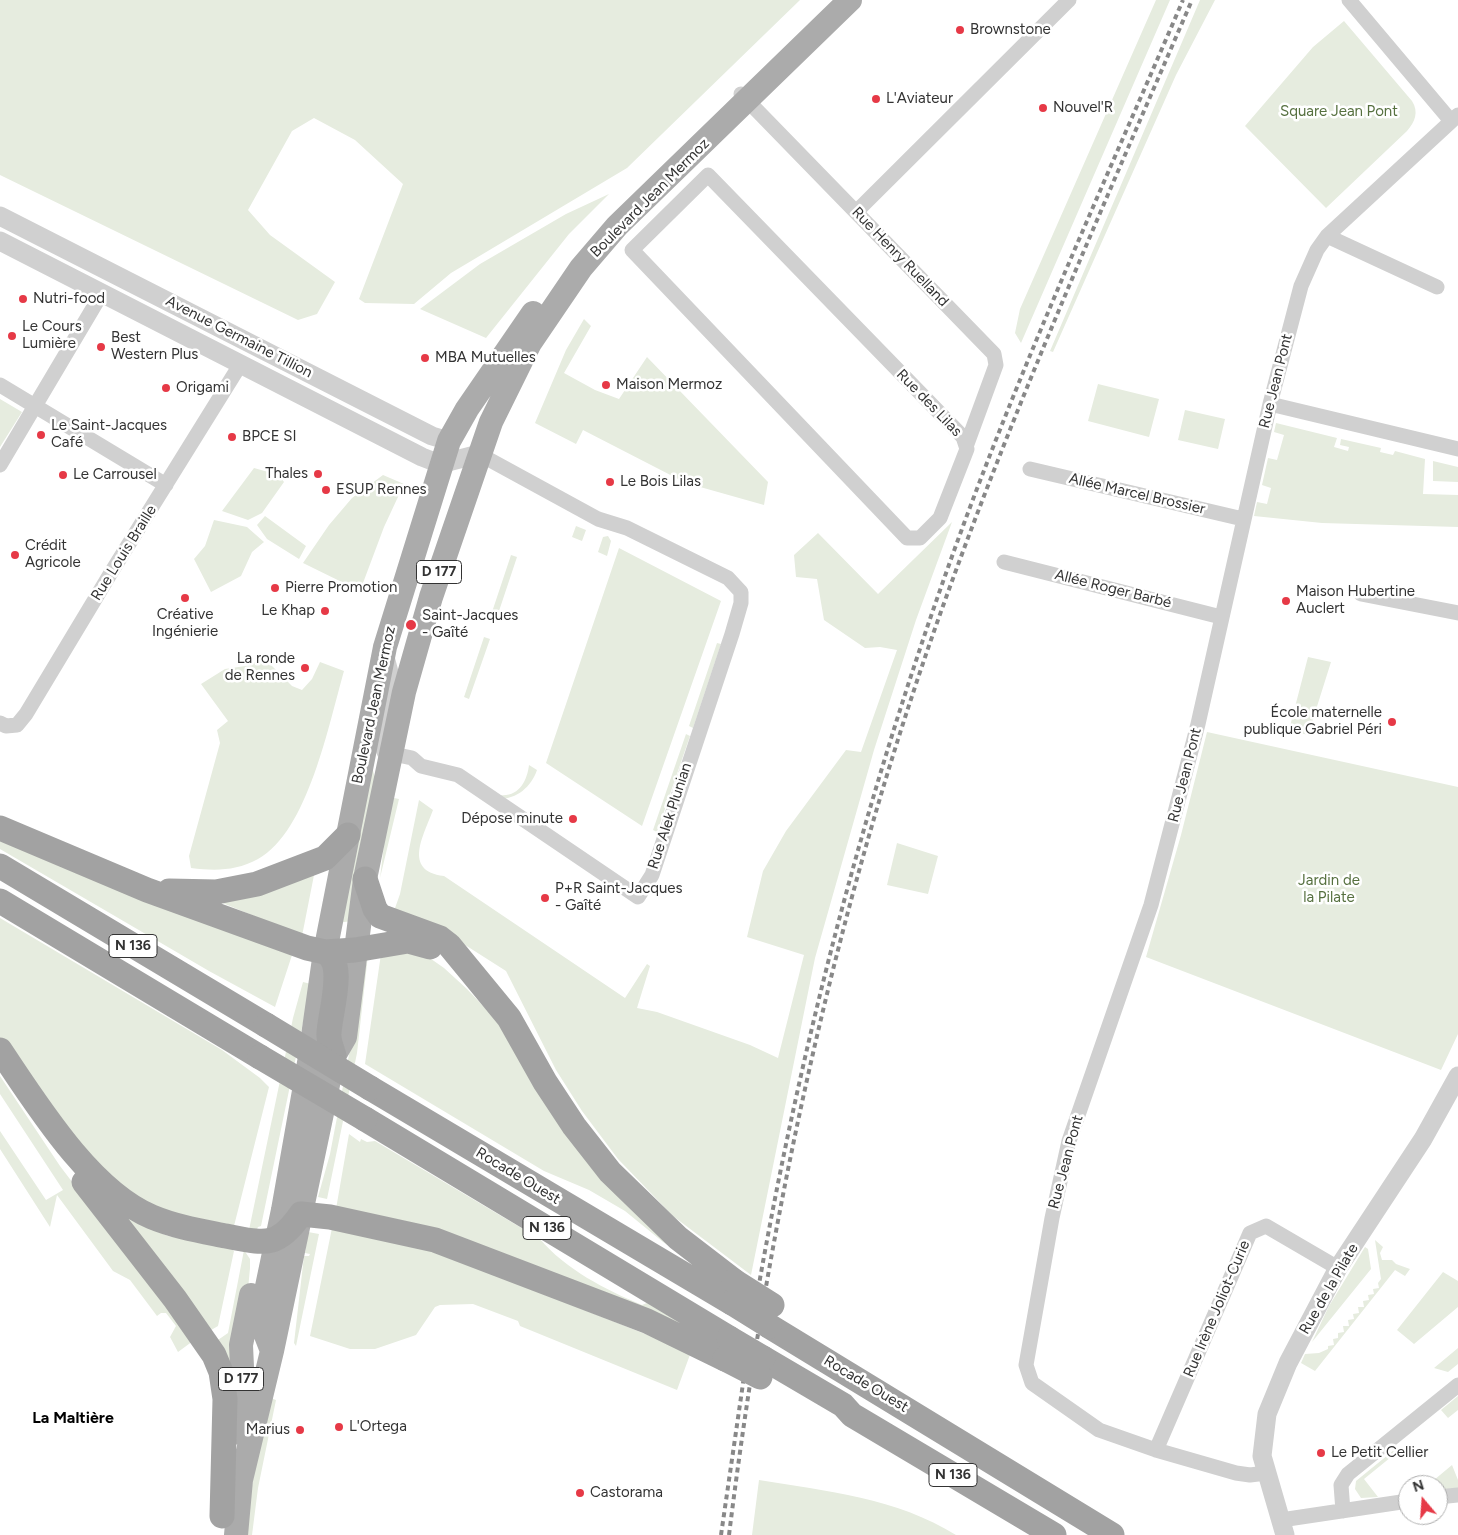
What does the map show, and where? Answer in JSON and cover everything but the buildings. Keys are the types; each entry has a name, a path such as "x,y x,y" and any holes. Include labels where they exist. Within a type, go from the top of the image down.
{"highway":[{"path":"0,828 146,890 307,948 330,954 336,966 328,1035 334,1056"},
{"path":"146,890 216,892 256,884 325,858 348,835"},
{"name":"Rocade Ouest","path":"0,866 370,1088 733,1292 771,1315 813,1352 1112,1535"},
{"path":"365,879 372,902 380,916 434,936 449,944 509,1018 545,1082 574,1126 610,1172 702,1259 733,1292"},
{"name":"Rocade Ouest","path":"0,901 365,1119 727,1349 762,1368 843,1405 852,1415 1054,1535"},
{"path":"325,952 355,950 408,941 437,949 475,978"},
{"path":"0,1050 52,1127 89,1170 108,1189 151,1217 172,1224 270,1241 290,1230 292,1212 330,1217 435,1240 647,1321 727,1349"},
{"path":"52,1127 55,1142 175,1299 214,1355 221,1372 225,1398 226,1528"}],"main road":[{"name":"Boulevard Jean Mermoz","path":"355,950 365,879 404,692 415,598 456,455 491,422 530,343 582,268 618,226 833,0"},
{"name":"Boulevard Jean Mermoz","path":"325,952 384,647 456,455 499,359 585,245 631,195 850,0"},
{"name":"D 177","path":"226,1528 241,1480 272,1351 292,1212 334,1056 345,1037 355,950"},
{"name":"D 177","path":"226,1528 244,1412 241,1345 270,1241 283,1139 312,1032 325,952"},
{"path":"292,1212 312,1032"},
{"path":"270,1241 260,1320 272,1351"}],"street":[{"path":"857,212 1069,0"},
{"path":"1349,0 1454,118"},
{"name":"Rue Henry Ruelland","path":"743,96 982,341 996,358 993,374 967,444"},
{"name":"Rue Jean Pont","path":"1156,1450 1122,1440 1099,1430 1032,1383 1026,1365 1052,1218 1069,1141 1151,905 1193,742 1270,404 1301,286 1316,250 1327,236 1454,118"},
{"name":"Rue des Lilas","path":"708,175 960,433 967,444 967,449 940,518 920,538 907,538 632,250 708,175"},
{"name":"Avenue Germaine Tillion","path":"0,216 432,436 456,455"},
{"path":"1327,236 1438,288"},
{"name":"Avenue Germaine Tillion","path":"0,241 422,457 456,455"},
{"path":"0,465 102,293"},
{"name":"Rue Louis Braille","path":"0,723 12,726 21,721 240,365"},
{"path":"0,385 166,484"},
{"path":"1270,404 1458,449"},
{"name":"Rue Alek Plunian","path":"392,754 412,758 421,766 458,776 638,897 652,875 732,634 742,596 738,587 728,578 621,525 598,519 456,455"},
{"name":"Allée Marcel Brossier","path":"1030,469 1243,519"},
{"name":"Allée Roger Barbé","path":"1004,562 1221,617"},
{"path":"1361,594 1458,613"},
{"path":"384,647 392,676 380,742 384,752 392,754"},
{"name":"Rue de la Pilate","path":"1283,1528 1262,1456 1262,1440 1267,1414 1288,1363 1338,1268 1423,1139 1458,1076"},
{"name":"Rue Irène Joliot-Curie","path":"1156,1450 1250,1233 1266,1226 1338,1268"},
{"path":"1343,1511 1341,1485 1348,1474 1458,1384"},
{"path":"1156,1450 1236,1473 1250,1475 1266,1473"},
{"path":"1283,1528 1343,1511 1398,1503"}],"green space":[{"path":"0,0 800,0 627,168 451,273 414,304 365,303 359,299 403,184 355,140 314,118 292,131 248,210 270,235 335,282 317,314 298,320 0,175"},
{"path":"1156,0 1170,0 1021,343 1015,333 1020,309"},
{"path":"1200,0 1215,0 1176,75 1053,352 1050,351"},
{"name":"Square Jean Pont","path":"1344,21 1412,101 1416,113 1407,131 1326,208 1245,126 1313,47"},
{"path":"609,194 569,234 486,338 420,309 480,264 566,214"},
{"path":"584,319 591,326 564,373 595,390 619,399 647,357 768,482 764,505 686,483 583,430 576,444 535,423 566,350"},
{"path":"1098,384 1159,399 1149,437 1088,421"},
{"path":"0,399 22,412 0,447"},
{"path":"1185,410 1225,419 1218,449 1178,440"},
{"path":"1276,423 1337,438 1334,447 1348,451 1349,447 1340,445 1341,439 1381,448 1380,452 1393,455 1395,451 1425,459 1423,494 1458,495 1458,527 1322,523 1254,516 1257,502 1267,504 1271,488 1262,485 1268,458 1277,460 1284,435 1274,432"},
{"path":"1433,461 1458,467 1458,482 1433,481"},
{"path":"254,468 279,475 284,482 262,513 248,520 222,511"},
{"path":"383,475 404,484 384,527 360,591 303,563 329,525 352,498"},
{"path":"265,516 306,546 299,559 267,539 257,525"},
{"path":"214,520 247,527 264,542 252,552 241,576 211,592 194,559 205,546"},
{"path":"952,522 916,620 874,750 815,958 751,1275 673,1216 618,1159 582,1111 556,1070 506,971 451,936 394,911 400,894 419,800 433,810 419,850 423,867 431,873 444,876 625,998 647,964 650,966 637,1008 657,1012 750,1045 778,1058 804,955 747,937 763,871 786,831 846,750 861,752 897,650 880,647 865,648 824,620 817,579 796,577 794,555 818,533 878,594"},
{"path":"576,526 586,530 582,541 572,537"},
{"path":"608,536 611,541 607,556 598,552 603,537"},
{"path":"619,548 721,601 642,826 546,763"},
{"path":"511,555 517,557 496,620 490,618"},
{"path":"484,637 490,639 469,699 464,697"},
{"path":"717,643 721,644 693,728 689,726"},
{"path":"1308,657 1331,662 1308,735 1289,730"},
{"path":"257,660 266,660 292,686 302,690 312,679 320,662 344,671 323,746 303,801 290,826 275,845 258,859 242,866 217,870 191,868 189,856 220,743 217,730 228,721 201,684 225,669 252,665"},
{"name":"Jardin de la Pilate","path":"1207,732 1458,787 1458,1034 1441,1070 1146,957 1181,835"},
{"path":"686,734 690,736 657,832 653,830"},
{"path":"529,765 537,770 527,787 512,797 499,799 500,795 507,795 521,787"},
{"path":"372,767 376,782 352,921 337,923"},
{"path":"394,798 399,799 380,878 386,828"},
{"path":"0,834 293,952 275,1007 209,971 0,849"},
{"path":"897,843 938,856 928,894 887,885"},
{"path":"315,870 302,936 213,899"},
{"path":"0,918 222,1050 260,1078 269,1087 234,1226 163,1216 88,1160 0,1038"},
{"path":"396,952 424,954 444,968 467,989 503,1027 687,1258 663,1242 625,1211 589,1190 544,1171 365,1064 381,954"},
{"path":"368,955 357,1053 327,1199 318,1197 330,1154"},
{"path":"303,982 311,984 261,1226 256,1231 249,1230 293,1018"},
{"path":"0,1076 60,1166 193,1341 178,1352 170,1337 176,1326 166,1313 161,1313 157,1316 130,1280 113,1271 57,1195 50,1227 0,1149 0,1131 46,1200 63,1190 0,1094"},
{"path":"349,1134 360,1142 361,1139 367,1142 375,1141 540,1239 561,1260 587,1278 614,1293 642,1305 647,1303 723,1348 336,1209"},
{"path":"122,1213 141,1225 168,1236 228,1246 234,1251 218,1326 206,1333"},
{"path":"332,1228 417,1244 691,1352 677,1390 520,1326 518,1321 473,1304 440,1305 435,1307 416,1335 375,1349 350,1349 310,1336"},
{"path":"308,1232 319,1234 296,1346 294,1343 304,1256 309,1256 310,1254 305,1253"},
{"path":"1375,1240 1383,1247 1380,1253 1382,1260 1392,1260 1396,1264 1410,1269 1405,1276 1395,1270 1315,1371 1301,1363 1305,1354 1319,1353 1328,1349 1328,1346 1334,1345 1333,1339 1338,1338 1338,1333 1344,1332 1343,1326 1349,1326 1348,1320 1354,1319 1353,1314 1359,1313 1358,1307 1364,1307 1363,1301 1369,1300 1368,1295 1374,1294 1373,1289 1379,1288 1378,1283 1381,1279"},
{"path":"1365,1247 1368,1249 1371,1269 1312,1342 1329,1306"},
{"path":"244,1250 250,1259 250,1268 238,1396 215,1342 228,1333"},
{"path":"1443,1272 1458,1281 1458,1307 1414,1344 1397,1330"},
{"path":"1458,1348 1458,1364 1448,1372 1434,1368"},
{"path":"1458,1396 1458,1410 1448,1418 1441,1410"},
{"path":"268,1397 276,1400 258,1488 252,1535 243,1535"},
{"path":"1394,1450 1396,1453 1364,1479 1378,1497 1361,1498 1355,1489 1356,1481"},
{"path":"1452,1465 1458,1480 1458,1488 1448,1489 1448,1475 1440,1475"},
{"path":"759,1480 835,1492 885,1504 933,1522 956,1535 752,1535"}],"railway":[{"path":"752,1325 770,1222 814,1018 868,816 898,716 966,518 1017,387 1183,0"},
{"path":"729,1535 744,1421 783,1193 833,968 896,746 932,637 992,476 1056,316 1192,0"},
{"path":"721,1535 748,1349"}],"place":[{"name":"Brownstone","path":"960,30"},
{"name":"L'Aviateur","path":"876,99"},
{"name":"Nouvel'R","path":"1043,108"},
{"name":"Nutri-food","path":"23,299"},
{"name":"Le Cours Lumière","path":"12,336"},
{"name":"Best Western Plus","path":"101,347"},
{"name":"MBA Mutuelles","path":"425,358"},
{"name":"Maison Mermoz","path":"606,385"},
{"name":"Origami","path":"166,388"},
{"name":"Le Saint-Jacques Café","path":"41,435"},
{"name":"BPCE SI","path":"232,437"},
{"name":"Thales","path":"318,474"},
{"name":"Le Carrousel","path":"63,475"},
{"name":"Le Bois Lilas","path":"610,482"},
{"name":"ESUP Rennes","path":"326,490"},
{"name":"Crédit Agricole","path":"15,555"},
{"name":"Pierre Promotion","path":"275,588"},
{"name":"Créative Ingénierie","path":"185,598"},
{"name":"Maison Hubertine Auclert","path":"1286,601"},
{"name":"Le Khap","path":"325,611"},
{"name":"Saint-Jacques - Gaîté","path":"411,625"},
{"name":"La ronde de Rennes","path":"305,668"},
{"name":"École maternelle publique Gabriel Péri","path":"1392,722"},
{"name":"Dépose minute","path":"573,819"},
{"name":"P+R Saint-Jacques - Gaîté","path":"545,898"},
{"name":"L'Ortega","path":"339,1427"},
{"name":"Marius","path":"300,1430"},
{"name":"Le Petit Cellier","path":"1321,1453"},
{"name":"Castorama","path":"580,1493"}],"district":[{"name":"La Maltière","path":"73,1418"}]}
